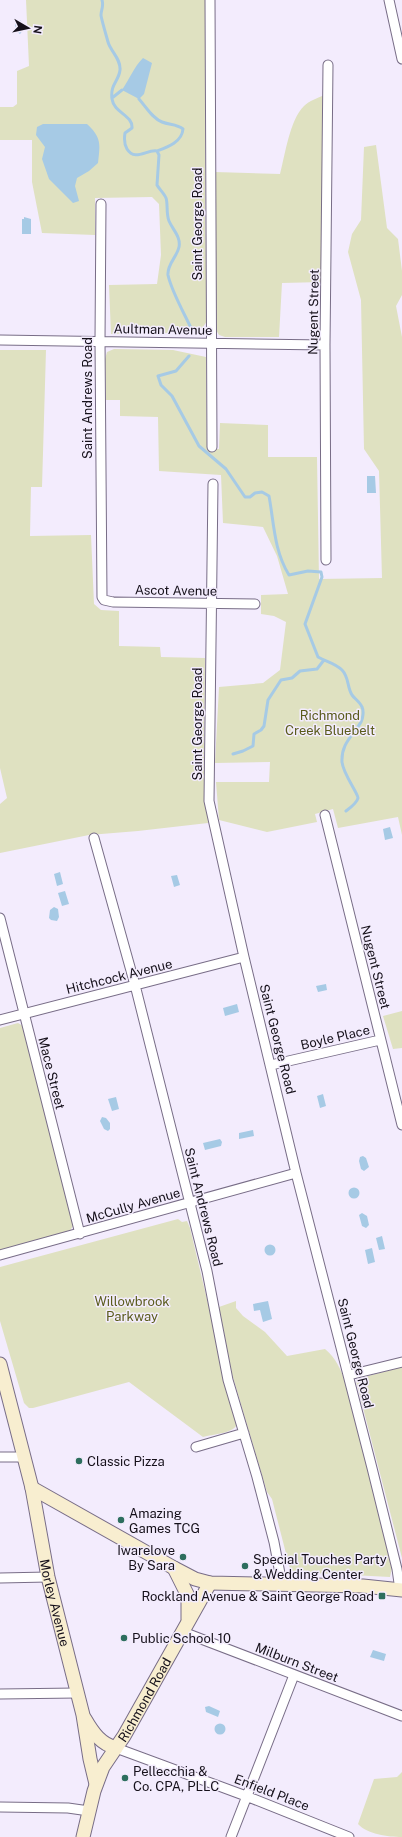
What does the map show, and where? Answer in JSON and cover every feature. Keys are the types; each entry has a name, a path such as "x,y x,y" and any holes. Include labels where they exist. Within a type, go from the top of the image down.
{"street":[{"name":"Saint George Road","path":"210,0 210,343 212,447"},
{"path":"389,0 402,59"},
{"name":"Nugent Street","path":"326,560 325,345 328,65"},
{"name":"Saint Andrews Road","path":"101,204 101,593"},
{"name":"Aultman Avenue","path":"0,340 325,345"},
{"name":"Saint George Road","path":"213,484 210,801 244,957 296,1173 349,1375 387,1527 401,1590"},
{"name":"Ascot Avenue","path":"101,593 104,600 113,602 255,604"},
{"name":"Nugent Street","path":"325,815 402,1126"},
{"name":"Saint Andrews Road","path":"94,838 135,984 206,1271 228,1380 270,1528 282,1584"},
{"name":"Mace Street","path":"0,918 80,1234"},
{"name":"Hitchcock Avenue","path":"0,1020 244,957"},
{"name":"Boyle Place","path":"271,1065 380,1040"},
{"name":"McCully Avenue","path":"0,1255 296,1173"},
{"path":"349,1375 402,1362"},
{"path":"0,1364 32,1488 174,1568 210,1583 381,1587 401,1590"},
{"path":"196,1447 244,1433"},
{"path":"0,1457 24,1457"},
{"name":"Morley Avenue","path":"32,1488 48,1577 83,1715 88,1753 96,1784"},
{"path":"174,1568 188,1596 189,1603 185,1626"},
{"path":"0,1578 48,1577"},
{"name":"Richmond Road","path":"83,1837 96,1784 103,1767 116,1748 210,1583"},
{"name":"Milburn Street","path":"185,1626 294,1675 402,1716"},
{"path":"231,1837 294,1675"},
{"path":"0,1694 77,1693"},
{"name":"Morley Avenue","path":"83,1715 97,1737 104,1744 116,1748"},
{"name":"Enfield Place","path":"116,1748 246,1796 349,1837"},
{"path":"0,1807 61,1808 89,1811"}],"green space":[{"path":"26,0 206,0 205,215 207,321 201,330 173,333 111,334 109,285 157,284 161,255 159,204 152,197 95,198 95,235 42,233 32,182 32,140 0,140 0,107 13,107 17,104 17,71 29,66"},
{"path":"324,95 323,282 282,283 279,337 225,337 219,335 216,330 215,172 280,174 295,119 304,106"},
{"name":"Richmond Creek Bluebelt","path":"376,145 387,228 398,239 402,271 402,295 396,306 402,337 402,835 398,817 338,828 333,809 315,814 317,822 267,832 219,820 216,782 269,782 270,762 215,763 219,687 263,683 280,670 286,622 274,616 261,614 261,595 288,594 277,556 263,527 223,523 221,475 159,471 158,417 120,416 120,400 106,400 105,359 107,352 114,349 173,350 206,357 207,449 219,449 220,423 268,425 268,457 317,457 319,579 382,578 379,471 364,449 361,300 348,252 352,234 361,220 364,147"},
{"path":"0,350 46,350 42,487 31,487 30,536 91,535 94,604 101,610 119,611 119,646 160,647 161,657 205,658 204,764 208,823 89,835 0,853 0,804 7,798 0,768"},
{"path":"402,1011 402,1048 393,1049 383,1016"},
{"path":"18,1023 23,1026 73,1226 69,1232 0,1251 0,1028"},
{"name":"Willowbrook Parkway","path":"178,1219 182,1222 187,1221 190,1228 237,1425 226,1432 203,1437 129,1382 29,1408 24,1403 0,1321 0,1267"},
{"path":"236,1301 236,1308 243,1316 265,1332 287,1356 325,1349 338,1364 346,1383 392,1568 390,1577 294,1572 290,1569 272,1499 267,1492 232,1374 219,1307"},
{"path":"402,1367 402,1558 356,1381 357,1379"},
{"path":"402,1772 402,1837 372,1833 358,1824 374,1779 397,1777"}],"water":[{"path":"17,20 20,20 23,23 23,30 20,34 16,31 15,23"},
{"path":"143,58 152,63 144,94 139,99 122,90"},
{"path":"43,124 87,124 98,137 98,163 89,171 77,178 75,186 79,201 73,203 49,179 42,159 45,147 36,135 37,127"},
{"path":"24,217 31,219 31,234 22,234 22,219 24,219"},
{"path":"367,476 375,476 376,493 367,493"},
{"path":"390,827 393,838 385,840 383,829"},
{"path":"60,872 63,884 57,886 54,874"},
{"path":"177,875 180,885 174,887 171,876"},
{"path":"65,891 69,904 62,906 58,893"},
{"path":"54,907 58,909 59,917 57,921 49,918 50,910"},
{"path":"326,984 327,990 318,992 316,986"},
{"path":"237,1004 239,1012 225,1016 223,1008"},
{"path":"323,1094 326,1106 320,1108 317,1096"},
{"path":"116,1097 119,1109 112,1111 108,1099"},
{"path":"102,1117 106,1118 110,1123 110,1129 108,1131 104,1129 100,1121"},
{"path":"253,1130 254,1136 239,1139 239,1133"},
{"path":"220,1139 222,1142 221,1146 205,1150 203,1143"},
{"path":"363,1156 366,1158 369,1167 364,1171 361,1169 359,1161 360,1157"},
{"path":"352,1188 356,1188 358,1189 358,1197 352,1198 349,1195 349,1191"},
{"path":"362,1213 367,1216 369,1225 366,1228 362,1226 359,1215"},
{"path":"382,1236 385,1249 379,1250 376,1238"},
{"path":"270,1244 274,1246 276,1250 274,1254 270,1256 266,1254 264,1250 266,1246"},
{"path":"372,1248 375,1262 368,1264 365,1250"},
{"path":"268,1301 272,1319 263,1322 260,1310 254,1311 253,1304"},
{"path":"373,1650 386,1654 384,1661 370,1657"},
{"path":"209,1706 220,1711 218,1717 206,1712 205,1707"},
{"path":"220,1723 224,1725 226,1729 224,1733 220,1735 216,1733 214,1729 216,1725"}],"waterway":[{"path":"102,0 103,6 101,15 103,24 109,46 120,66 119,74 112,90 113,104 130,120 132,124 132,128 125,133 124,141 130,153 137,155 157,151 159,155 157,185 166,198 168,218 179,240 178,251 169,267 168,275 191,328"},
{"path":"112,98 122,90"},
{"path":"139,99 158,120 183,129 182,134 177,141 170,146 157,151"},
{"path":"189,356 176,371 158,376 161,385 172,396 199,446 226,469 245,497 250,497 255,493 262,492 269,496 277,547 289,575 308,571 321,572 322,577 305,624 318,657 334,664 342,670 346,676 352,695 363,710 361,722 345,745 342,755 343,767 358,798 355,804 346,811"},
{"path":"233,754 253,746 254,734 261,730 264,726 268,700 281,680 292,678 300,671 317,669 324,660"}],"place":[{"name":"Classic Pizza","path":"79,1461"},
{"name":"Amazing Games TCG","path":"121,1520"},
{"name":"Iwarelove By Sara","path":"183,1557"},
{"name":"Special Touches Party & Wedding Center","path":"245,1566"},
{"name":"Rockland Avenue & Saint George Road","path":"382,1596"},
{"name":"Public School 10","path":"124,1638"},
{"name":"Pellecchia & Co. CPA, PLLC","path":"125,1778"}]}
